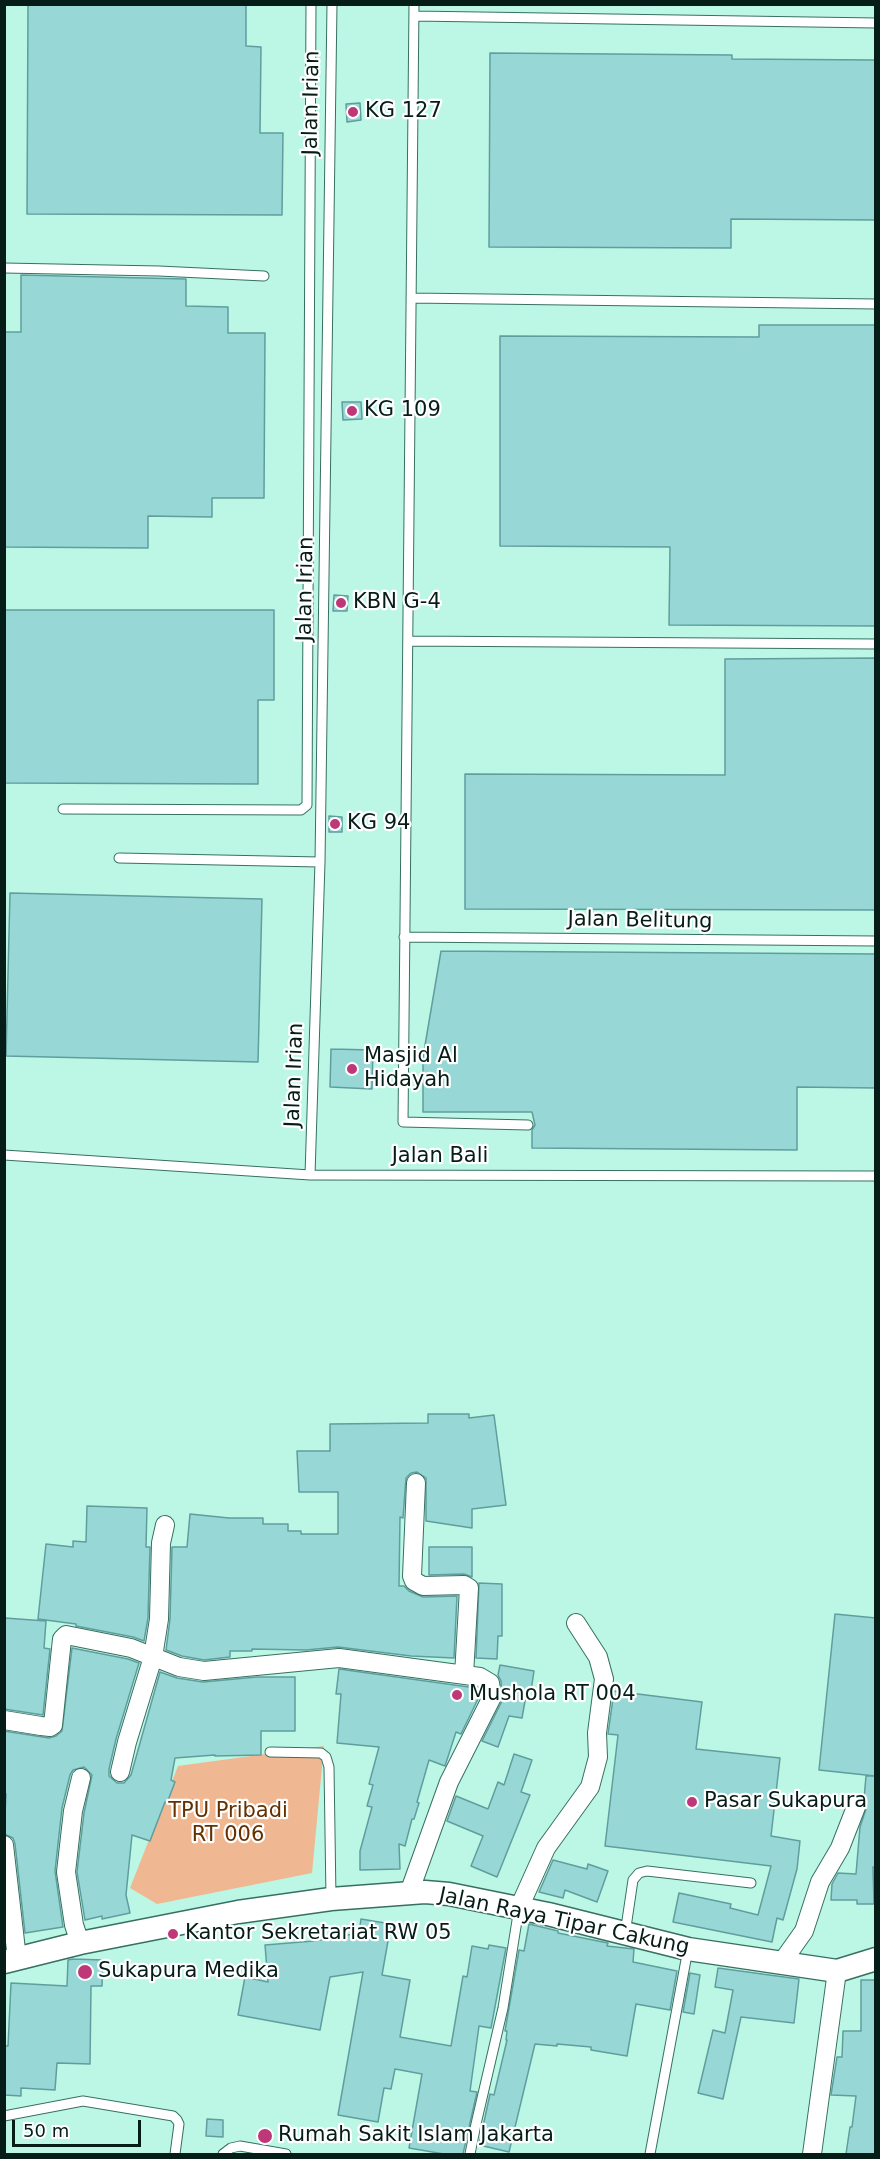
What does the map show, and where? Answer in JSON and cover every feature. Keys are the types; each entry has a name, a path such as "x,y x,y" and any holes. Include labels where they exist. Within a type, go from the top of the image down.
{"street":[{"path":"416,1484 412,1576 414,1581 423,1586 464,1585 469,1588 464,1675"},
{"path":"120,1772 126,1742 153,1657 159,1619 161,1544 165,1525"},
{"path":"519,1908 546,1848 590,1787 598,1757 597,1733 604,1679 598,1657 576,1623"},
{"path":"4,1720 50,1727 54,1725 62,1639 66,1635 131,1648 179,1667 204,1671 339,1658 480,1677 490,1683 492,1696 449,1782 409,1893"},
{"path":"80,1943 74,1925 66,1872 73,1810 81,1778"},
{"path":"782,1962 804,1931 820,1882 840,1848 856,1807"},
{"path":"4,1845 11,1960"},
{"name":"Jalan Raya Tipar Cakung","path":"11,1960 80,1943 238,1912 331,1899 409,1893 449,1894 519,1908 688,1949 837,1971 876,1959"},
{"path":"813,2153 825,2048 837,1971"}],"lane":[{"path":"63,809 301,810 307,805 311,4"},
{"name":"Jalan Irian","path":"310,1175 320,862 332,4"},
{"path":"414,4 403,1122 528,1125"},
{"path":"414,16 876,23"},
{"path":"4,268 264,276"},
{"path":"411,298 876,304"},
{"path":"408,641 876,644"},
{"path":"119,858 320,862"},
{"name":"Jalan Belitung","path":"404,937 876,941"},
{"name":"Jalan Bali","path":"4,1155 310,1175 876,1176"},
{"path":"270,1752 321,1753 326,1757 329,1767 331,1899"},
{"path":"625,1934 633,1880 639,1873 647,1871 751,1883"},
{"path":"471,2154 503,2008 519,1908"},
{"path":"650,2154 688,1949"},
{"path":"4,2116 83,2101 172,2116 179,2124 175,2154"},
{"path":"223,2154 231,2148 240,2146 286,2154"}],"green space":[{"name":"TPU Pribadi RT 006","path":"324,1746 312,1873 157,1904 130,1888 178,1766"}],"building":[{"path":"28,4 246,4 246,46 261,47 260,133 283,133 282,215 27,214"},
{"path":"490,53 732,55 732,59 876,60 876,220 731,219 731,248 489,247"},
{"name":"KG 127","path":"360,103 361,120 347,122 346,104"},
{"path":"21,275 186,279 186,306 228,307 228,333 265,333 264,498 212,498 212,517 148,516 148,548 4,547 5,332 21,332"},
{"path":"759,325 876,325 876,626 669,625 670,547 500,546 500,336 759,337"},
{"name":"KG 109","path":"342,402 361,402 362,419 343,420"},
{"name":"KBN G-4","path":"334,595 348,596 347,611 333,611"},
{"path":"4,610 274,610 274,700 258,700 258,784 4,783"},
{"path":"876,658 876,910 465,909 465,774 725,775 725,659"},
{"name":"KG 94","path":"329,816 342,817 342,832 329,832"},
{"path":"10,893 262,899 258,1062 6,1056"},
{"path":"441,951 876,954 876,1088 797,1087 797,1150 532,1148 532,1130 535,1125 532,1112 423,1112 423,1057"},
{"name":"Masjid Al Hidayah","path":"331,1049 373,1050 372,1089 330,1087"},
{"path":"428,1414 469,1414 469,1418 494,1415 506,1505 472,1509 472,1528 426,1521 426,1478 417,1472 411,1473 406,1478 403,1518 400,1517 399,1586 404,1586 409,1591 423,1597 457,1596 454,1658 411,1656 338,1647 306,1650 230,1651 230,1657 204,1660 166,1650 170,1619 172,1547 187,1547 190,1514 229,1518 263,1518 263,1524 288,1524 288,1531 301,1531 301,1534 338,1534 338,1492 299,1492 297,1451 330,1451 330,1424 428,1423"},
{"path":"87,1506 147,1508 146,1547 150,1547 148,1618 144,1641 76,1626 76,1624 38,1619 46,1544 73,1547 73,1541 86,1542"},
{"path":"429,1547 472,1547 472,1577 464,1574 429,1575"},
{"path":"479,1583 502,1584 502,1636 498,1636 497,1659 476,1658"},
{"path":"835,1614 876,1618 876,1867 873,1867 874,1904 857,1904 857,1900 831,1900 832,1884 838,1873 856,1874 860,1827 867,1806 864,1799 866,1776 875,1776 819,1770"},
{"path":"5,1618 46,1621 44,1648 50,1649 43,1715 4,1709"},
{"path":"72,1648 139,1663 109,1769 109,1776 117,1783 124,1783 131,1775 160,1672 177,1678 203,1682 257,1677 295,1677 295,1731 261,1731 261,1755 175,1758 171,1780 175,1782 150,1841 132,1835 126,1895 130,1913 102,1919 102,1916 85,1920 77,1872 84,1813 92,1775 84,1767 73,1770 62,1808 55,1871 63,1927 25,1933 15,1844 13,1838 4,1834 6,1794 4,1794 4,1731 49,1738 62,1731"},
{"path":"500,1665 534,1671 531,1691 527,1690 522,1718 509,1716 498,1747 482,1741 502,1701 501,1681 498,1675"},
{"path":"339,1669 480,1690 480,1695 461,1734 456,1732 445,1766 429,1760 417,1802 419,1803 405,1846 399,1844 400,1869 360,1870 360,1851 372,1807 367,1806 373,1785 369,1784 379,1747 337,1743 341,1694 336,1694"},
{"name":"Pasar Sukapura","path":"614,1691 702,1702 696,1749 780,1758 771,1836 800,1841 797,1869 783,1920 777,1918 772,1942 673,1922 679,1893 731,1904 730,1908 758,1915 771,1866 605,1846 618,1735 608,1734"},
{"path":"514,1754 532,1760 521,1792 530,1795 497,1877 471,1866 483,1836 447,1821 456,1796 488,1809 498,1782 504,1785"},
{"path":"553,1860 587,1869 588,1864 608,1871 597,1902 565,1890 563,1898 539,1892"},
{"path":"361,1919 391,1924 382,1975 410,1980 400,2037 451,2046 463,1976 467,1977 472,1946 488,1949 489,1945 506,1948 491,2028 479,2026 470,2091 477,2092 463,2154 444,2154 409,2148 422,2074 395,2069 391,2089 384,2088 378,2122 338,2115 363,1972 330,1977 320,2030 238,2015 245,1977 268,1982 265,1945 314,1941 359,1933"},
{"path":"529,1924 558,1931 558,1933 608,1943 607,1946 634,1949 633,1962 677,1971 670,2010 636,2004 627,2056 591,2050 591,2047 535,2044 509,2152 479,2145 490,2094 494,2095 507,2040 507,2031 505,2031 519,1950 524,1951"},
{"path":"68,1960 103,1960 102,1986 91,1986 90,2064 57,2063 55,2090 21,2088 21,2096 4,2095 4,2046 8,2046 11,1983 67,1986"},
{"path":"718,1968 799,1979 794,2023 741,2017 723,2099 698,2093 713,2030 725,2033 733,1990 715,1987"},
{"path":"690,1973 700,1975 694,2014 683,2012"},
{"path":"861,1980 876,1980 876,2154 846,2154 856,2096 831,2095 837,2057 842,2057 843,2031 861,2031"},
{"path":"207,2119 223,2120 223,2137 206,2136"}],"place":[{"name":"KG 127","path":"353,112"},
{"name":"KG 109","path":"352,411"},
{"name":"KBN G-4","path":"341,603"},
{"name":"KG 94","path":"335,824"},
{"name":"Masjid Al Hidayah","path":"352,1069"},
{"name":"Mushola RT 004","path":"457,1695"},
{"name":"Pasar Sukapura","path":"692,1802"},
{"name":"Kantor Sekretariat RW 05","path":"173,1934"},
{"name":"Sukapura Medika","path":"85,1972"},
{"name":"Rumah Sakit Islam Jakarta","path":"265,2136"}]}
